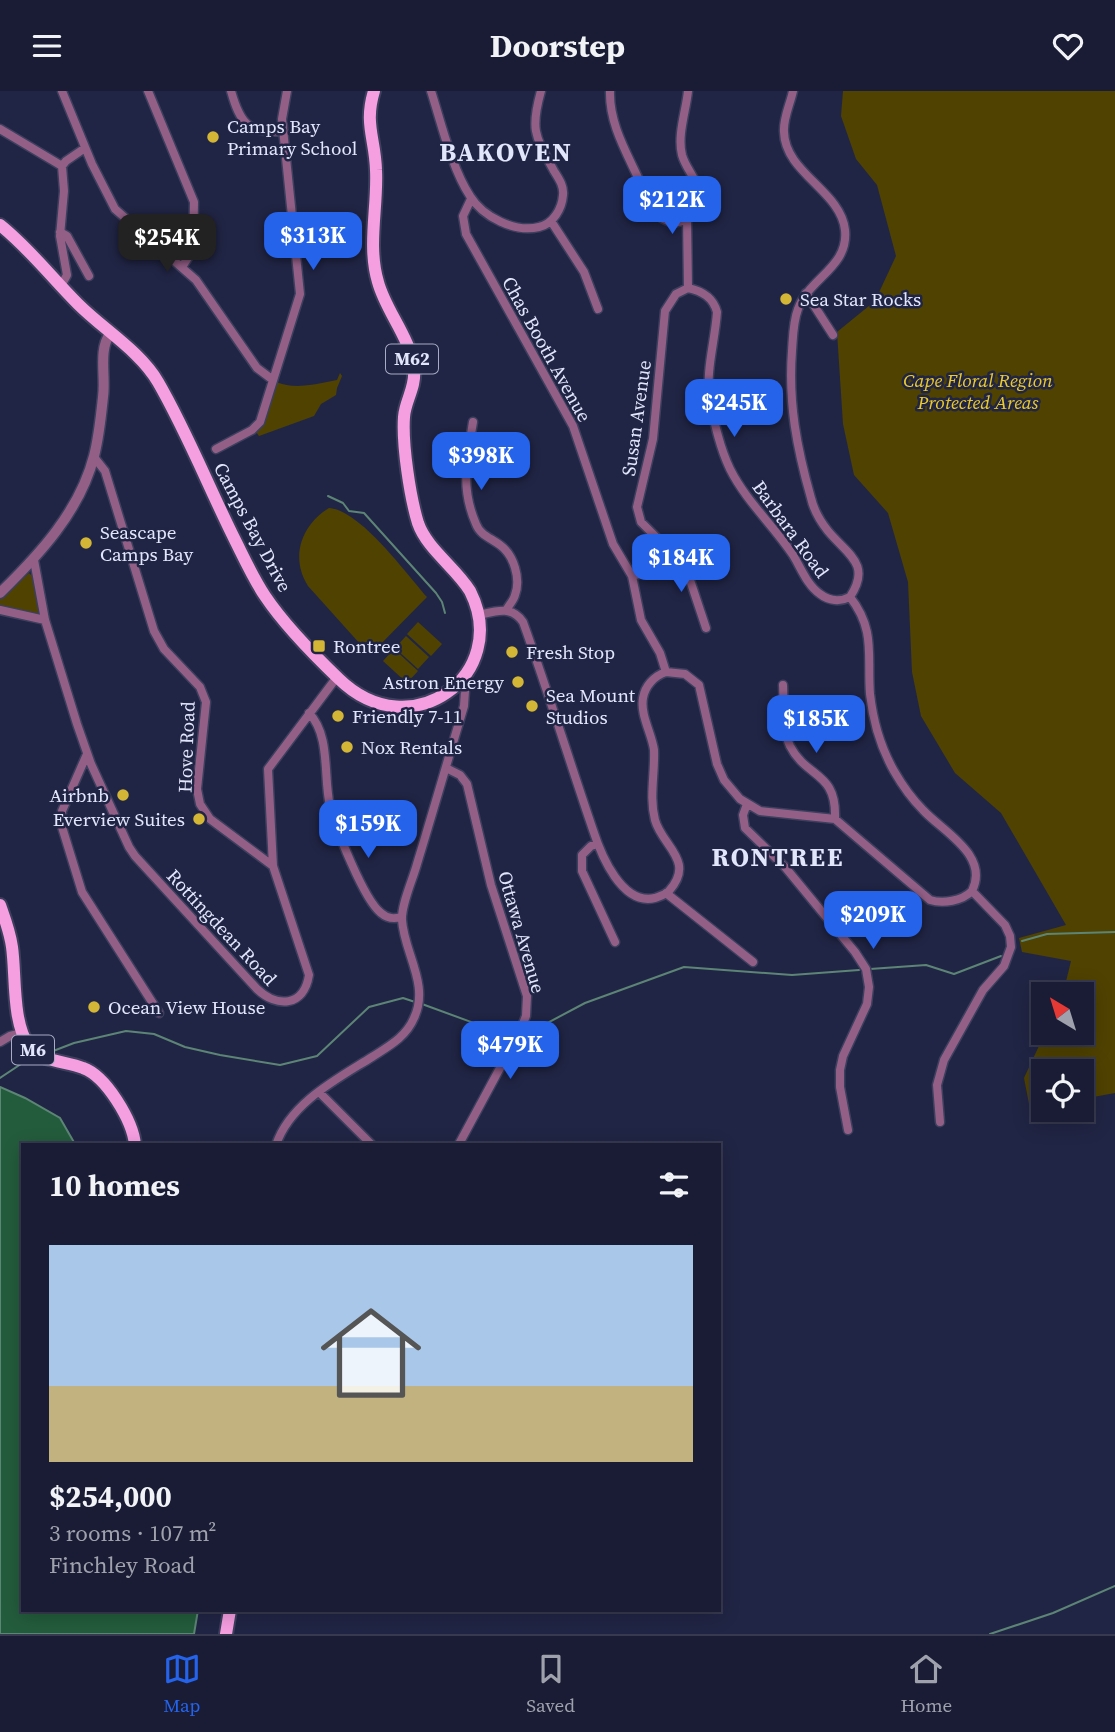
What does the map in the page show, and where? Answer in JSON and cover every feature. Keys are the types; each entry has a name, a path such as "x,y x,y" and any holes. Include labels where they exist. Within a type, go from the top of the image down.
{"main road":[{"name":"Camps Bay Drive","path":"0,225 110,334 147,366 158,382 249,569 265,596 337,677 367,700 380,705 401,708 432,701 459,682 468,670 477,647 478,615 466,584 423,534 416,513 406,457 404,416 414,381 413,364 408,347 381,292 372,255 376,170 368,114 374,91"},
{"name":"M6","path":"0,905 12,944 22,1033 27,1044 37,1053 86,1069 98,1077 129,1122 135,1143"},
{"path":"226,1634 230,1612"}],"street":[{"path":"62,91 105,194 115,209 203,288 257,368 273,380"},
{"path":"148,91 194,202 193,250 182,267"},
{"path":"231,91 238,113 247,125 267,132 283,131"},
{"path":"216,449 260,422 300,294 283,131 282,113 287,91"},
{"path":"430,91 458,173 471,198 490,215 514,226 537,228 551,221 558,212 564,193 536,135 534,123 541,91"},
{"path":"610,91 617,132 653,208 658,215 671,222 687,219"},
{"path":"688,91 681,152 699,190 696,207 687,219 688,288"},
{"path":"478,615 507,609 523,622 597,844 628,893 645,899 666,894 677,877 679,863 657,827 654,817 654,751 642,704 648,685 666,672 685,674 699,685 717,764 728,786 747,804 760,811 777,814 835,819 937,902 954,900 972,891 975,877 968,853 911,797 892,767 881,742 870,696 868,630 862,613 850,597 858,581 858,565 816,514 793,430 790,389 798,310 806,293 839,259 845,233 841,218 793,158 785,142 784,123 793,91"},
{"path":"0,129 62,166"},
{"path":"61,286 67,275 60,232 64,191 62,166 85,148"},
{"name":"Chas Booth Avenue","path":"471,198 463,216 466,234 571,422 613,544 632,576 641,620 660,653 666,672"},
{"path":"551,221 584,272 598,309"},
{"path":"60,232 67,236 89,276"},
{"name":"Susan Avenue","path":"688,288 676,294 665,311 653,439 638,515 641,522 658,539 663,555 689,577 706,628"},
{"name":"Barbara Road","path":"688,288 707,295 717,312 709,370 710,398 719,440 730,470 792,554 813,588 826,598 835,600 850,597"},
{"path":"806,293 833,335"},
{"path":"0,593 34,560 65,519 94,457 104,391 104,345 110,334"},
{"path":"472,422 465,481 468,501 479,530 502,546 513,563 517,584 515,596 507,609"},
{"name":"Hove Road","path":"94,457 105,471 154,631 164,649 200,687 206,702 197,789 200,804 210,819 272,866"},
{"path":"632,576 652,571 663,555"},
{"name":"Rottingdean Road","path":"34,560 45,620 88,754 135,856 257,989 271,1000 282,1003 301,993 309,975 272,866 268,769 337,677"},
{"path":"0,610 45,620"},
{"path":"277,1143 294,1115 319,1092 395,1042 414,1020 418,1006 418,985 401,917 466,696 459,682"},
{"path":"783,685 789,742 799,758 831,790 836,801 835,819"},
{"path":"309,713 322,736 329,799 335,823 367,894 383,915 390,918 401,917"},
{"path":"88,754 62,811 62,827 82,893 159,1013"},
{"name":"Ottawa Avenue","path":"446,768 460,775 467,784 491,885 527,996 526,1016 520,1031 459,1143"},
{"path":"747,804 743,820 748,832 785,867 866,969 869,987 867,1004 843,1056 840,1070 840,1087 848,1130"},
{"path":"597,844 582,855 582,871 615,942"},
{"path":"940,1122 937,1085 944,1060 983,990 1008,960 1011,947 1005,925 972,891"},
{"path":"666,894 753,962"},
{"path":"0,1042 22,1033"},
{"path":"319,1092 370,1143"}],"green space":[{"name":"Cape Floral Region Protected Areas","path":"843,91 1115,91 1115,1093 1094,1097 1094,1059 1033,1059 1039,1045 1094,1045 1094,982 1066,982 1071,961 1022,952 1019,938 1066,925 1001,813 955,773 921,716 912,672 908,582 888,513 854,475 843,424 837,332 875,301 896,256 877,185 856,159 841,116"},
{"path":"340,373 342,376 336,395 321,404 314,416 259,436 256,432 276,382 291,386 313,384 337,380"},
{"path":"329,508 341,511 368,531 427,597 370,655 308,586 303,575 299,553 301,543 311,523"},
{"path":"29,573 33,577 39,613 37,615 0,607 0,599"},
{"path":"418,622 442,644 431,656 407,634"},
{"path":"406,636 429,657 418,669 395,648"},
{"path":"394,649 418,671 407,683 383,661"},
{"name":"Cape Floral Region Protected Areas","path":"1031,1063 1030,1109 1024,1078"}],"shaded area":[{"path":"0,1087 60,1118 74,1143 21,1143 21,1612 198,1612 194,1634 0,1634"}],"waterway":[{"path":"328,496 343,503 349,511 364,513 436,593 445,613"},
{"path":"1022,941 1047,934 1115,932"},
{"path":"870,969 926,965 954,974 1001,956"},
{"path":"521,1037 585,1003 684,967 792,975 859,970"},
{"path":"48,1053 74,1043 126,1031 154,1034 185,1047 220,1055 280,1065 317,1056 369,1007 403,998 415,1002"},
{"path":"422,1004 512,1037"},
{"path":"0,1078 27,1060"},
{"path":"990,1634 1053,1613 1115,1586"}],"place":[{"name":"Camps Bay Primary School","path":"213,137"},
{"name":"Sea Star Rocks","path":"786,299"},
{"name":"Seascape Camps Bay","path":"86,543"},
{"name":"Rontree","path":"319,646"},
{"name":"Fresh Stop","path":"512,652"},
{"name":"Astron Energy","path":"518,682"},
{"name":"Sea Mount Studios","path":"532,706"},
{"name":"Friendly 7-11","path":"338,716"},
{"name":"Nox Rentals","path":"347,747"},
{"name":"Airbnb","path":"123,795"},
{"name":"Everview Suites","path":"199,819"},
{"name":"Ocean View House","path":"94,1007"}],"district":[{"name":"BAKOVEN","path":"506,152"},
{"name":"RONTREE","path":"778,857"}]}
